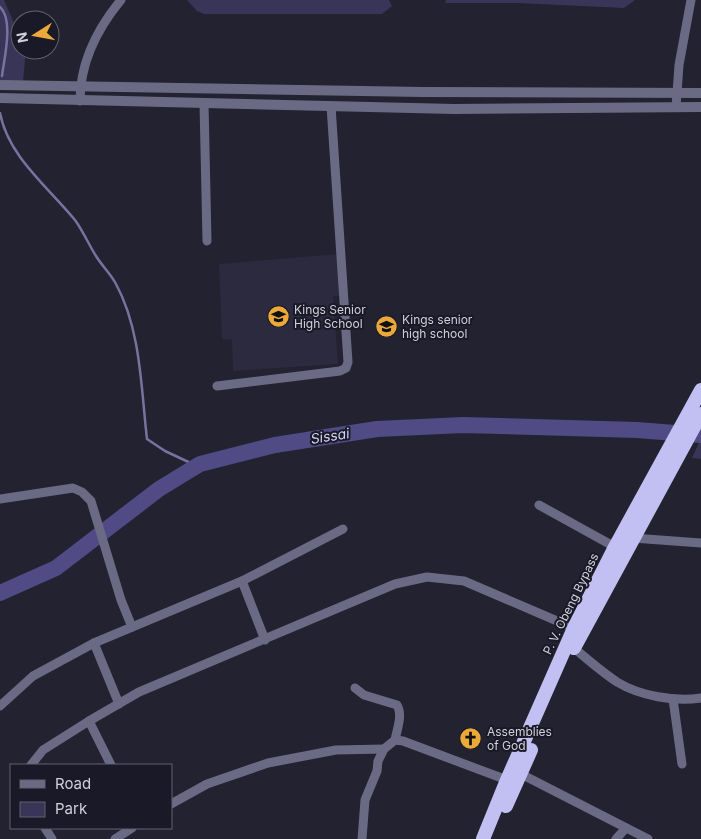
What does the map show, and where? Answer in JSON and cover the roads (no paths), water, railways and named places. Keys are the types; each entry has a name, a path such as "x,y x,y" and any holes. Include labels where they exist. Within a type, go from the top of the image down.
{"highway":[{"name":"P. V. Obeng Bypass","path":"688,427 701,390"},
{"name":"P. V. Obeng Bypass","path":"483,839 507,780 615,547 688,427 701,414"},
{"name":"P. V. Obeng Bypass","path":"492,839 574,648 578,630 633,538 679,441"}],"street":[{"path":"80,101 83,68 96,37 121,0"},
{"path":"676,107 679,65 690,0"},
{"path":"4,85 404,92 701,94"},
{"path":"3,98 454,109 701,107"},
{"path":"204,103 207,241"},
{"path":"218,386 340,371 346,368 348,362 331,106"},
{"path":"0,499 73,488 82,492 91,502 121,600 132,628"},
{"path":"539,505 615,547"},
{"path":"0,706 34,676 94,643 242,581 343,529"},
{"path":"633,538 701,543"},
{"path":"32,764 43,750 88,721 139,692 395,584 427,577 464,581 578,630"},
{"path":"242,581 265,640"},
{"path":"94,643 119,704"},
{"path":"574,648 619,683 654,696 673,699 701,698"},
{"path":"356,688 364,695 397,705 400,710 395,740 384,750 378,761 377,771 365,800 362,839"},
{"path":"673,699 682,764"},
{"path":"88,721 110,764"},
{"path":"395,740 403,741 507,780"},
{"path":"172,803 207,784 268,763 336,750 384,750"},
{"path":"521,774 648,839"},
{"path":"616,839 626,828"},
{"path":"115,839 130,829"}],"waterway":[{"path":"0,7 4,13 7,30 2,76"},
{"path":"0,113 4,129 20,157 75,220 96,256 114,280 124,302 131,320 139,360 147,439 165,451 197,466"},
{"name":"Sissai","path":"0,593 56,568 159,489 200,464 275,445 377,429 463,425 637,430 701,435"}],"place":[{"name":"Kings Senior High School","path":"278,317"},
{"name":"Kings senior high school","path":"386,327"},
{"name":"Assemblies of God","path":"471,739"}]}
